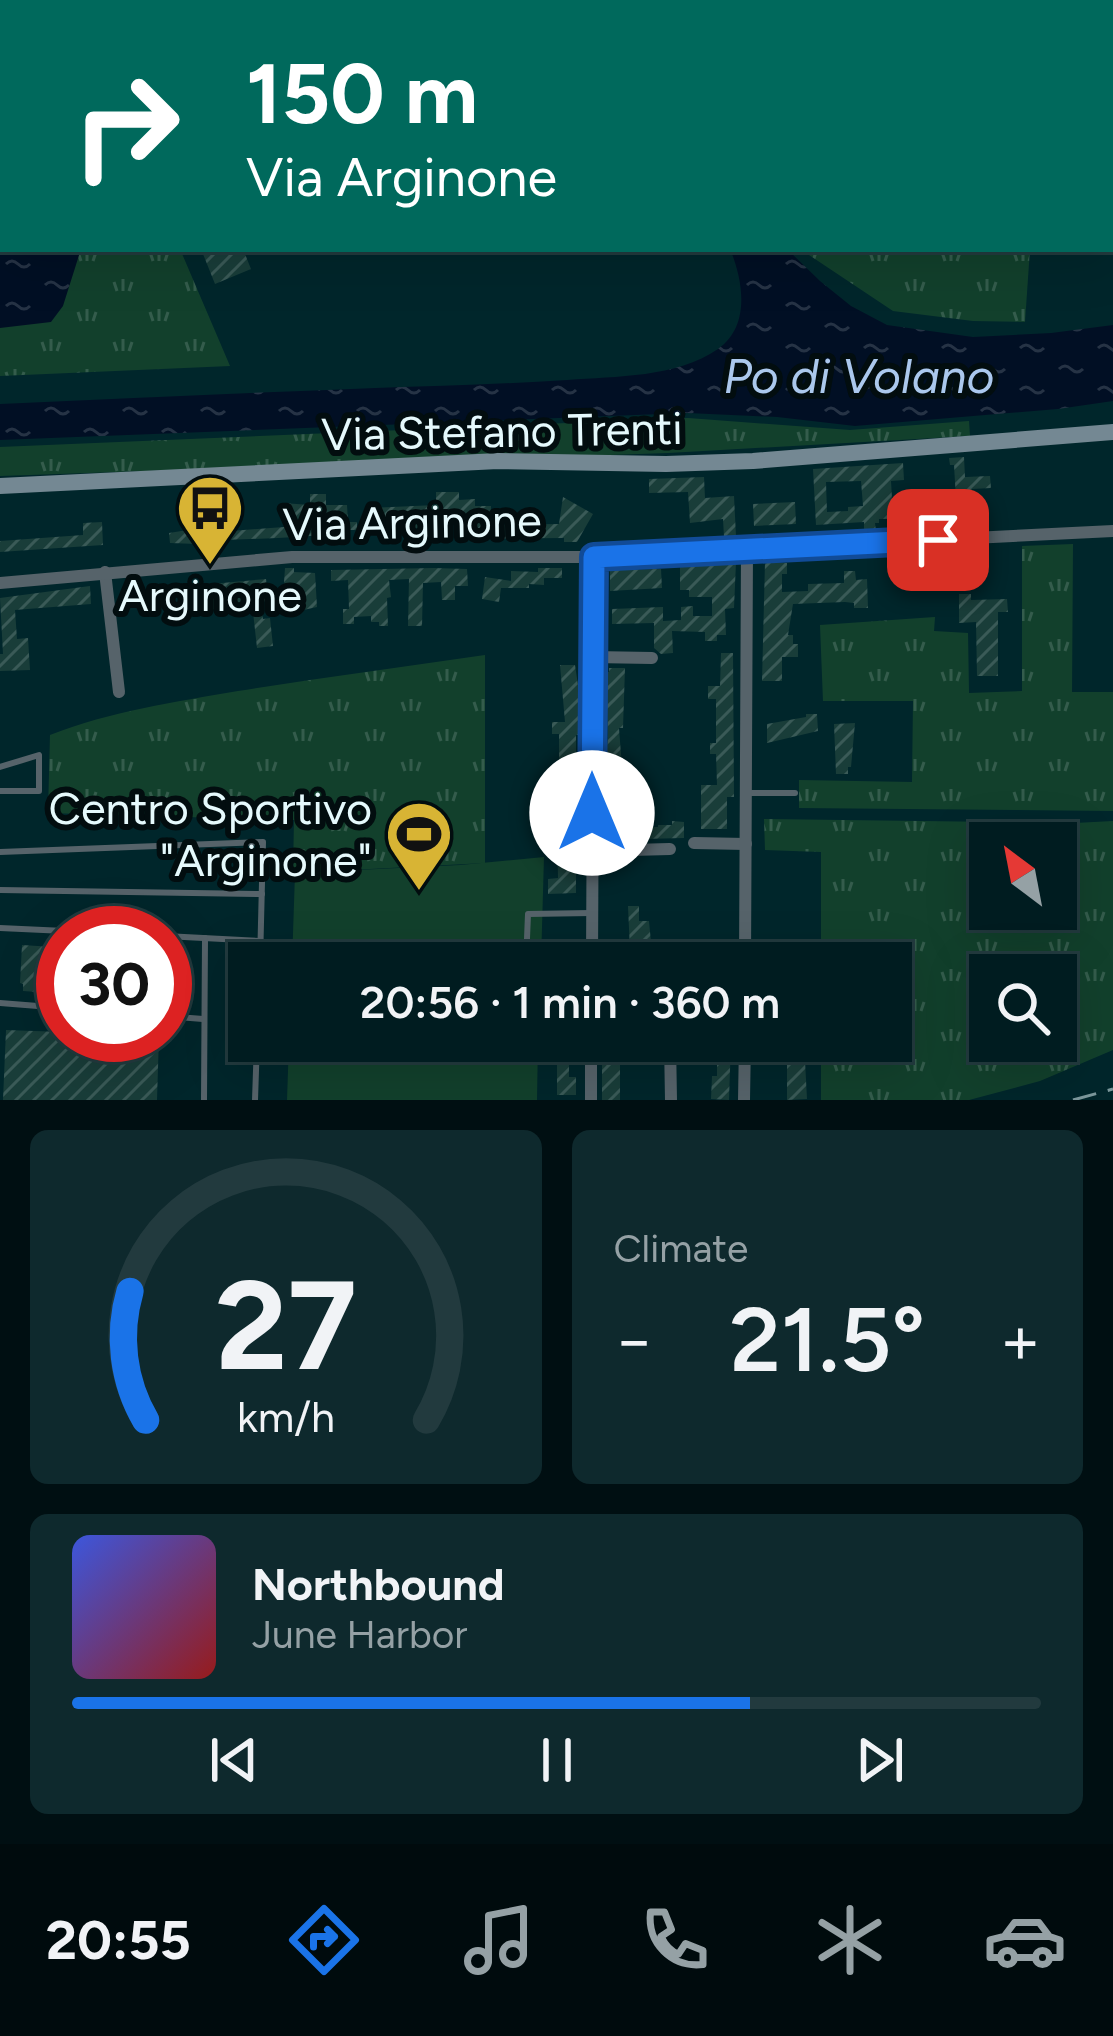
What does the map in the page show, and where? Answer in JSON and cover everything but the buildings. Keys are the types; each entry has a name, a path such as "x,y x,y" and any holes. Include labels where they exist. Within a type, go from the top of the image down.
{"main road":[{"name":"Via Stefano Trenti","path":"0,486 498,461 704,463 1113,433"},
{"name":"Via Stefano Trenti","path":"1077,437 1113,445"}],"street":[{"name":"Via Arginone","path":"0,583 315,556 594,557 1113,531"},
{"path":"745,942 748,550"},
{"path":"592,942 594,557"},
{"path":"105,572 119,692"},
{"path":"593,657 652,658"},
{"path":"694,843 746,844"},
{"path":"592,851 670,849"},
{"path":"591,1062 591,1100"},
{"path":"670,1062 671,1100"},
{"path":"744,1100 745,1062"}],"lane":[{"path":"0,767 40,755 39,791 0,791"},
{"path":"746,793 795,793"},
{"path":"0,852 263,842 260,941 192,937"},
{"path":"0,890 262,895"},
{"path":"527,942 528,914 592,913"},
{"path":"0,928 36,930"},
{"path":"203,1100 205,938"},
{"path":"0,1003 36,1006"},
{"path":"192,1017 203,1018"},
{"path":"256,1100 257,1062"}],"green space":[{"path":"0,252 181,252 230,366 0,376"},
{"path":"807,252 1030,252 1025,322 893,311"},
{"path":"688,418 850,430 969,421 970,436 668,453 0,476 0,447"},
{"path":"1073,544 1072,692 1113,692 1113,811 799,808 799,780 912,782 913,701 823,701 820,625 935,617 934,631 968,633 969,693 1022,691 1022,546"},
{"path":"485,655 485,863 293,873 294,820 48,813 50,735 120,713 191,699"},
{"path":"764,819 997,822 969,822 969,930 1077,930 1077,823 1113,821 1113,1050 1040,1081 969,1100 821,1100 821,1062 912,1062 912,942 821,942 821,852 765,850"},
{"name":"Centro Sportivo \"Arginone\"","path":"544,857 542,942 293,942 295,873"},
{"path":"288,1062 538,1062 537,1100 287,1100"}],"water":[{"path":"0,252 80,252 63,306 51,322 0,328"},
{"name":"Po di Volano","path":"731,252 790,252 851,306 887,325 973,337 1113,325 1113,401 855,426 687,413 0,440 0,404 519,383 625,376 684,366 718,349 736,328 741,302"}],"railway":[{"path":"1073,1100 1113,1089"}],"place":[{"name":"Arginone","path":"210,567"},
{"name":"Centro Sportivo \"Arginone\"","path":"419,893"}],"route":[{"path":"592,813 594,557 938,540"}]}
